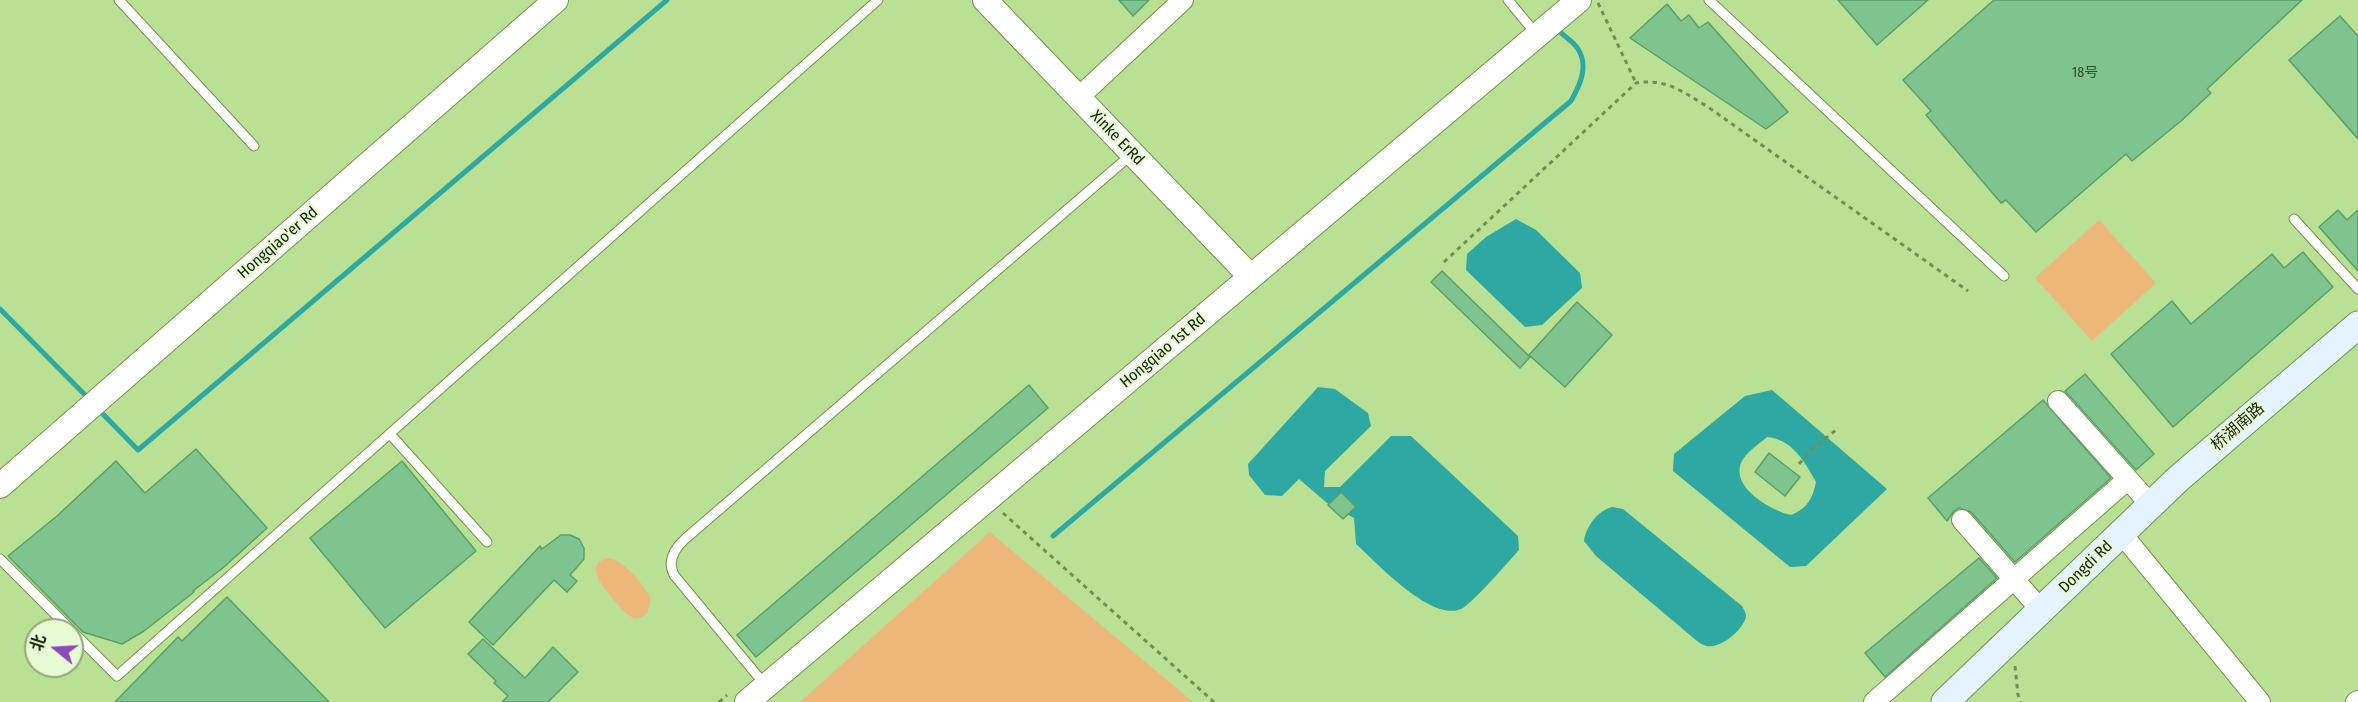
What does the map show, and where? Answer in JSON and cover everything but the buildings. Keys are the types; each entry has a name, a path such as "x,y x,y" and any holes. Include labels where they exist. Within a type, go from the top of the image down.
{"main road":[{"name":"桥湖南路","path":"2121,533 2178,479 2358,325"},
{"name":"Dongdi Rd","path":"1945,702 2121,533"}],"street":[{"name":"Hongqiao'er Rd","path":"0,486 555,0"},
{"name":"Xinke ErRd","path":"985,0 1250,276"},
{"path":"1078,98 1183,0"},
{"name":"Hongqiao 1st Rd","path":"747,702 1579,0"},
{"path":"2058,401 2151,505"},
{"path":"1874,702 2128,479"},
{"path":"1962,520 2041,610"},
{"name":"Dongdi Rd","path":"2121,533 2260,702"}],"lane":[{"path":"118,0 254,146"},
{"path":"84,644 117,676 878,0"},
{"path":"1508,0 1538,35"},
{"path":"1709,0 2004,276"},
{"path":"766,686 677,580 671,567 675,550 694,531 1132,154"},
{"path":"2294,219 2358,289"},
{"path":"390,434 487,542"},
{"path":"0,559 58,618"}],"path":[{"path":"1596,0 1636,82"},
{"path":"1444,262 1636,82 1652,80 1669,84 1708,106 1968,291"},
{"path":"1799,464 1812,448 1836,430"},
{"path":"988,500 1214,702"},
{"path":"2014,662 2021,702"}],"shaded area":[{"path":"2099,220 2156,283 2092,341 2035,278"},
{"path":"990,532 1193,702 800,702"},
{"path":"607,558 627,568 644,587 651,599 647,614 637,618 631,617 622,610 605,589 596,571 600,562"}],"water":[{"path":"1516,219 1536,230 1580,273 1582,288 1542,325 1525,327 1466,270 1467,254 1486,237"},
{"path":"1318,387 1335,389 1368,413 1371,426 1325,471 1324,487 1340,487 1391,436 1411,436 1518,536 1519,550 1466,606 1449,611 1435,607 1405,588 1356,544 1354,518 1327,503 1299,479 1282,496 1265,495 1249,475 1248,464"},
{"path":"1772,390 1887,489 1806,566 1790,567 1673,471 1674,454 1745,396","holes":["1767,437 1784,442 1797,453 1816,482 1808,502 1801,510 1791,515 1774,509 1755,497 1747,489 1739,472 1741,463 1749,452"]},
{"path":"1612,507 1623,509 1742,606 1746,618 1734,634 1717,645 1702,644 1596,556 1584,541 1585,536 1597,516"}],"waterway":[{"path":"98,409 138,450 667,0"},
{"path":"1053,536 1571,101 1580,82 1583,62 1576,46 1559,31"},
{"path":"0,309 90,400"}]}
